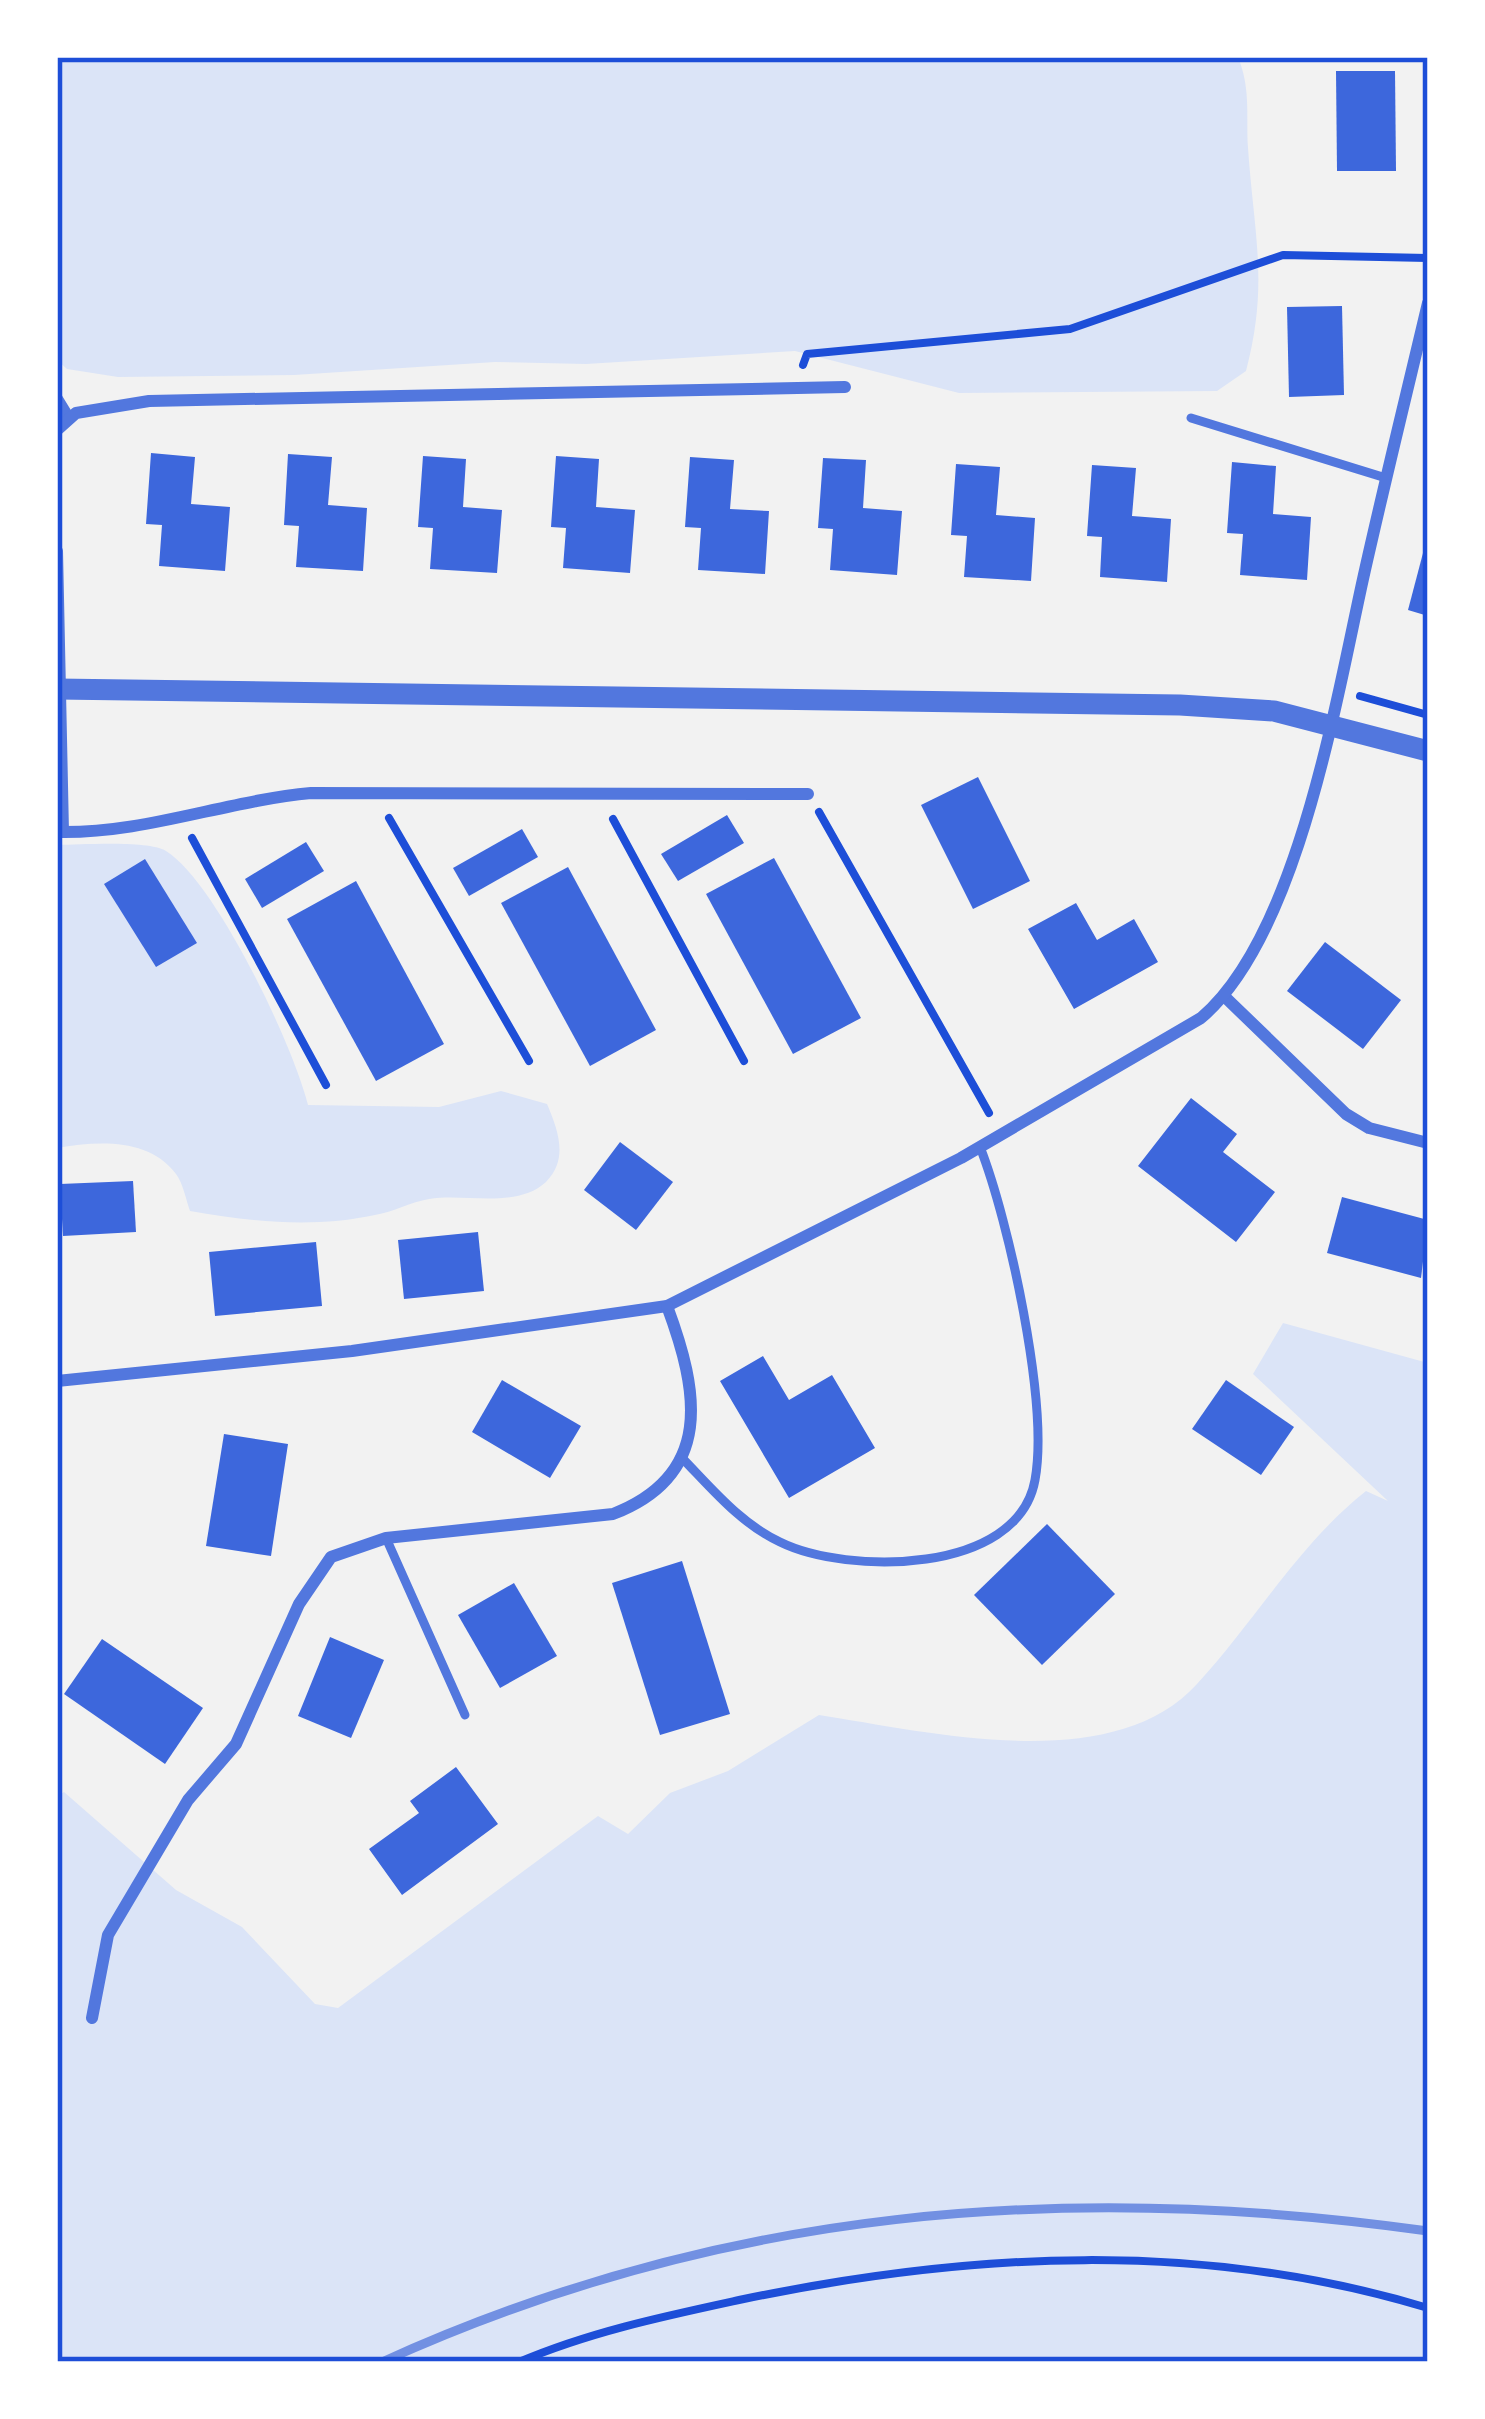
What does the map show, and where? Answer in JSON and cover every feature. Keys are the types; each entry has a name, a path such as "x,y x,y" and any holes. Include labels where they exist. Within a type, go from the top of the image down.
{"street":[{"path":"57,1382 352,1351 668,1306 980,1147 1201,1018 1225,997 1266,924 1331,723 1428,303"},
{"path":"57,430 68,417 148,401 844,387"},
{"path":"57,399 68,417"},
{"path":"57,550 60,832 128,829 257,798 311,793 808,794"},
{"path":"58,689 1180,705 1274,711 1428,751"},
{"path":"1225,997 1346,1114 1369,1128 1428,1143"},
{"path":"92,2018 108,1935 188,1800 236,1744 316,1572 348,1548 386,1538 613,1514 647,1501 683,1459 692,1421 689,1372 668,1306"}],"lane":[{"path":"1191,418 1386,478"},
{"path":"683,1459 746,1524 784,1544 835,1557 892,1563 955,1552 982,1545 1016,1520 1035,1483 1037,1430 1013,1258 1000,1198 980,1147"},
{"path":"386,1538 465,1715"}],"path":[{"path":"796,388 807,354 1070,329 1283,255 1428,258"},
{"path":"808,794 1001,1135"},
{"path":"607,809 744,1060"},
{"path":"384,810 529,1061"},
{"path":"190,834 326,1085"},
{"path":"519,2362 646,2319 837,2280 999,2260 1230,2264 1350,2285 1428,2308"}],"shaded area":[{"path":"57,57 1238,57 1246,91 1258,259 1257,312 1246,371 1217,391 959,393 795,351 294,375 118,377 67,369 57,360"},
{"path":"57,845 157,848 186,868 250,968 287,1045 308,1105 439,1107 501,1091 547,1104 559,1144 553,1173 534,1190 506,1198 429,1199 352,1219 282,1222 190,1211 176,1174 152,1153 137,1148 105,1143 57,1148"},
{"path":"1283,1323 1428,1363 1428,2362 57,2362 57,1796 64,1792 176,1890 242,1927 315,2004 338,2008 598,1816 628,1834 670,1793 728,1771 819,1715 1018,1741 1070,1739 1118,1730 1161,1713 1197,1684 1319,1535 1366,1491 1388,1501 1253,1374"}],"building":[{"path":"1336,71 1395,71 1396,171 1337,171"},
{"path":"1342,306 1344,395 1289,397 1287,307"},
{"path":"151,453 195,457 191,504 230,507 225,571 159,566 162,525 146,524"},
{"path":"288,454 332,457 328,505 367,508 363,571 296,567 299,526 284,525"},
{"path":"423,456 466,459 463,507 502,510 497,573 430,569 433,528 418,527"},
{"path":"556,456 599,459 596,507 635,510 630,573 563,568 566,528 551,527"},
{"path":"690,457 734,460 730,509 769,511 765,574 698,570 701,528 685,527"},
{"path":"823,458 866,460 863,508 902,511 897,575 830,570 833,529 818,528"},
{"path":"1232,462 1276,466 1273,514 1311,517 1307,580 1240,575 1243,534 1227,533"},
{"path":"956,464 1000,467 996,515 1035,518 1031,581 964,577 967,536 951,535"},
{"path":"1092,465 1136,468 1132,516 1171,519 1167,582 1100,577 1102,537 1087,536"},
{"path":"1423,553 1428,555 1428,616 1408,610"},
{"path":"978,777 1030,881 973,909 921,805"},
{"path":"727,815 744,843 678,881 661,854"},
{"path":"522,829 538,857 469,896 453,868"},
{"path":"306,842 324,871 262,908 245,879"},
{"path":"774,858 861,1018 793,1054 706,894"},
{"path":"145,859 197,943 156,967 104,884"},
{"path":"568,867 656,1030 590,1066 501,903"},
{"path":"356,881 444,1044 376,1081 287,919"},
{"path":"1076,903 1097,940 1134,919 1158,962 1074,1009 1028,929"},
{"path":"1325,942 1401,1000 1363,1049 1287,991"},
{"path":"1191,1098 1237,1134 1223,1152 1275,1192 1236,1242 1138,1166"},
{"path":"620,1142 673,1182 636,1230 584,1190"},
{"path":"133,1181 136,1232 63,1236 60,1184"},
{"path":"1342,1197 1428,1220 1421,1278 1327,1253"},
{"path":"478,1232 484,1291 404,1299 398,1240"},
{"path":"316,1242 322,1306 215,1316 209,1252"},
{"path":"763,1356 789,1400 832,1375 875,1448 789,1498 720,1381"},
{"path":"502,1380 581,1426 550,1478 472,1432"},
{"path":"1226,1380 1294,1427 1261,1475 1192,1429"},
{"path":"224,1434 288,1444 271,1556 206,1546"},
{"path":"1047,1524 1115,1594 1042,1665 974,1595"},
{"path":"682,1561 730,1714 660,1735 612,1583"},
{"path":"514,1583 557,1656 500,1688 458,1615"},
{"path":"330,1637 384,1660 351,1738 298,1716"},
{"path":"102,1639 203,1708 165,1764 64,1694"},
{"path":"456,1767 498,1824 402,1895 369,1849 419,1813 410,1801"}],"railway":[{"path":"382,2362 509,2310 637,2269 766,2239 896,2220 1026,2209 1159,2208 1428,2231"}]}
